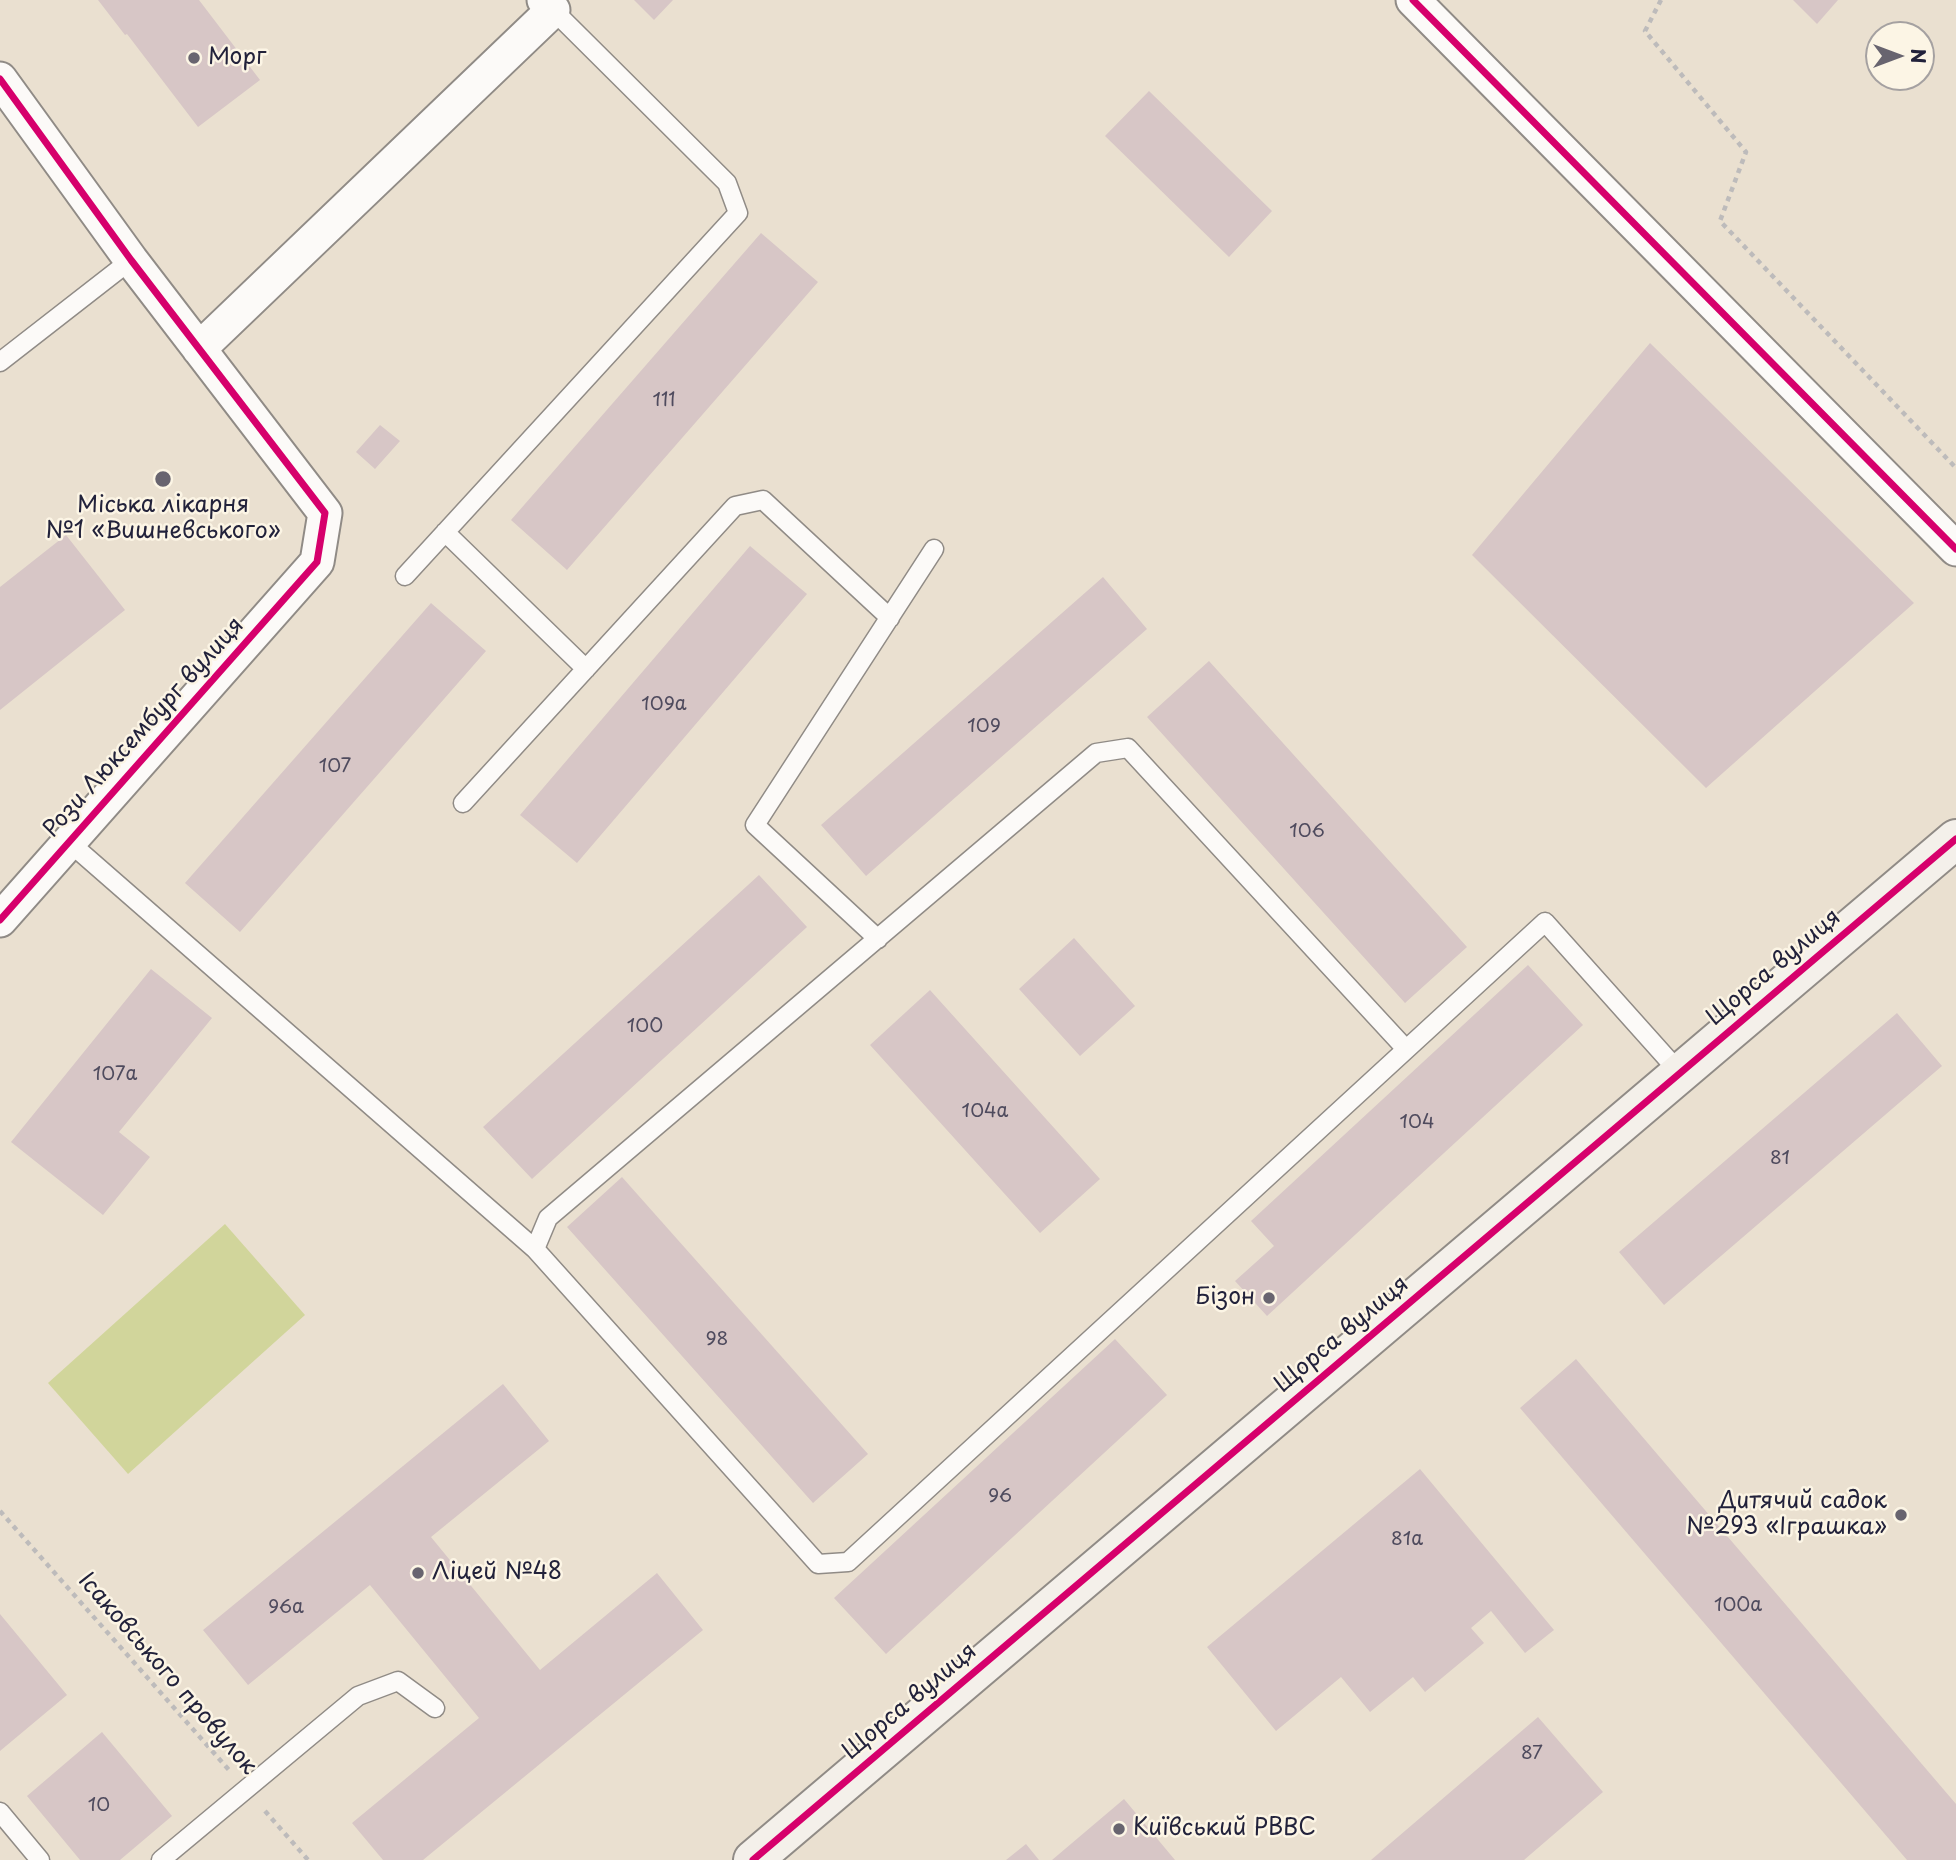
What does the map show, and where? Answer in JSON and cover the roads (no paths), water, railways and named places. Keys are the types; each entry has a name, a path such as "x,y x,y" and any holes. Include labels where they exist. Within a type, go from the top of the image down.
{"street":[{"path":"1413,0 1956,548"},
{"path":"0,79 199,349 549,5"},
{"name":"Рози Люксембург вулиця","path":"0,920 317,562 325,513 199,349"},
{"name":"Щорса вулиця","path":"753,1860 1956,839"}],"lane":[{"path":"405,576 738,213 727,183 549,5"},
{"path":"0,362 131,260"},
{"path":"463,803 735,506 763,500 890,618"},
{"path":"445,532 586,669"},
{"path":"878,939 755,825 934,550"},
{"path":"535,1249 548,1218 1096,754 1128,748 1405,1048"},
{"path":"69,842 535,1249 818,1564 848,1562 1545,922 1680,1073"},
{"path":"161,1860 358,1696 398,1682 435,1708"},
{"path":"0,1812 40,1860"}],"place":[{"name":"Морг","path":"194,58"},
{"name":"Міська лікарня №1 «Вишневського»","path":"163,479"},
{"name":"Бізон","path":"1269,1298"},
{"name":"Дитячий садок №293 «Іграшка»","path":"1901,1515"},
{"name":"Ліцей №48","path":"418,1573"},
{"name":"Київський РВВС","path":"1119,1829"}]}
